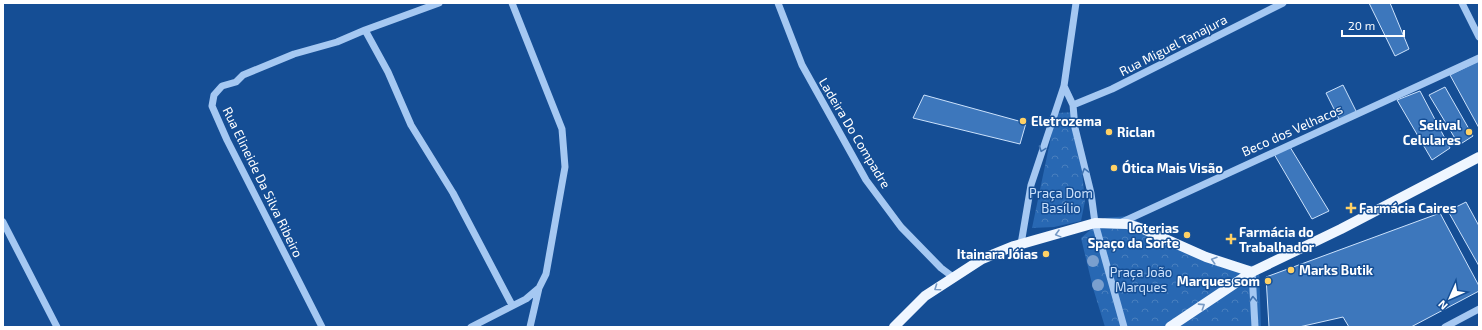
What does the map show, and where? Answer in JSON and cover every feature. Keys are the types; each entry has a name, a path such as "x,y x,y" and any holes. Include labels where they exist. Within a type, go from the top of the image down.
{"main road":[{"path":"1170,327 1252,272 1341,229 1479,157"},
{"path":"894,327 925,296 952,277 982,259 1021,244 1058,235 1095,223 1116,225 1127,224 1143,228 1206,257 1252,272"}],"street":[{"name":"Rua Elineide Da Silva Ribeiro","path":"322,327 227,140 212,106 214,95 222,86 236,82 243,75 294,54 337,42 365,30 439,3"},
{"path":"512,3 562,129 565,167 546,274 539,288 530,327"},
{"name":"Ladeira Do Compadre","path":"778,3 802,65 866,180 901,227 941,268 952,277"},
{"path":"1021,244 1031,185 1064,86 1076,3"},
{"name":"Rua Miguel Tanajura","path":"1073,105 1112,89 1282,3"},
{"path":"1462,3 1479,37"},
{"path":"365,30 388,72 411,125 453,193 512,305"},
{"name":"Beco dos Velhacos","path":"1116,225 1479,58"},
{"path":"1064,86 1073,105 1074,128 1091,193 1095,223 1124,327"},
{"path":"3,222 57,327"},
{"path":"1252,272 1255,327"},
{"path":"471,327 526,299 539,288"},
{"path":"1445,327 1479,309"}],"green space":[{"name":"Praça Dom Basílio","path":"1076,112 1085,201 1081,221 1054,227 1032,228 1056,113"},
{"name":"Praça João Marques","path":"1129,216 1151,230 1238,265 1259,266 1261,327 1105,327 1093,288 1081,238 1104,218"}],"building":[{"path":"1369,3 1390,3 1409,49 1395,56"},
{"path":"1478,61 1479,64 1479,128 1450,75"},
{"path":"1343,85 1357,113 1340,121 1326,93"},
{"path":"1445,87 1473,136 1459,145 1429,95"},
{"path":"1420,91 1450,148 1432,160 1397,100"},
{"path":"924,95 1026,123 1020,144 913,118"},
{"path":"1290,147 1329,211 1312,219 1274,154"},
{"path":"1466,202 1479,226 1479,266 1448,211"},
{"path":"1440,213 1479,286 1479,291 1411,327 1349,327 1343,317 1299,327 1269,327 1266,277"}],"place":[{"name":"Eletrozema","path":"1023,121"},
{"name":"Riclan","path":"1109,132"},
{"name":"Selival Celulares","path":"1469,132"},
{"name":"Ótica Mais Visão","path":"1114,168"},
{"name":"Farmácia Caires","path":"1351,208"},
{"name":"Loterias Spaço da Sorte","path":"1187,235"},
{"name":"Farmácia do Trabalhador","path":"1231,239"},
{"name":"Itainara Jóias","path":"1046,254"},
{"name":"Marks Butik","path":"1291,270"},
{"name":"Marques som","path":"1268,281"}]}
